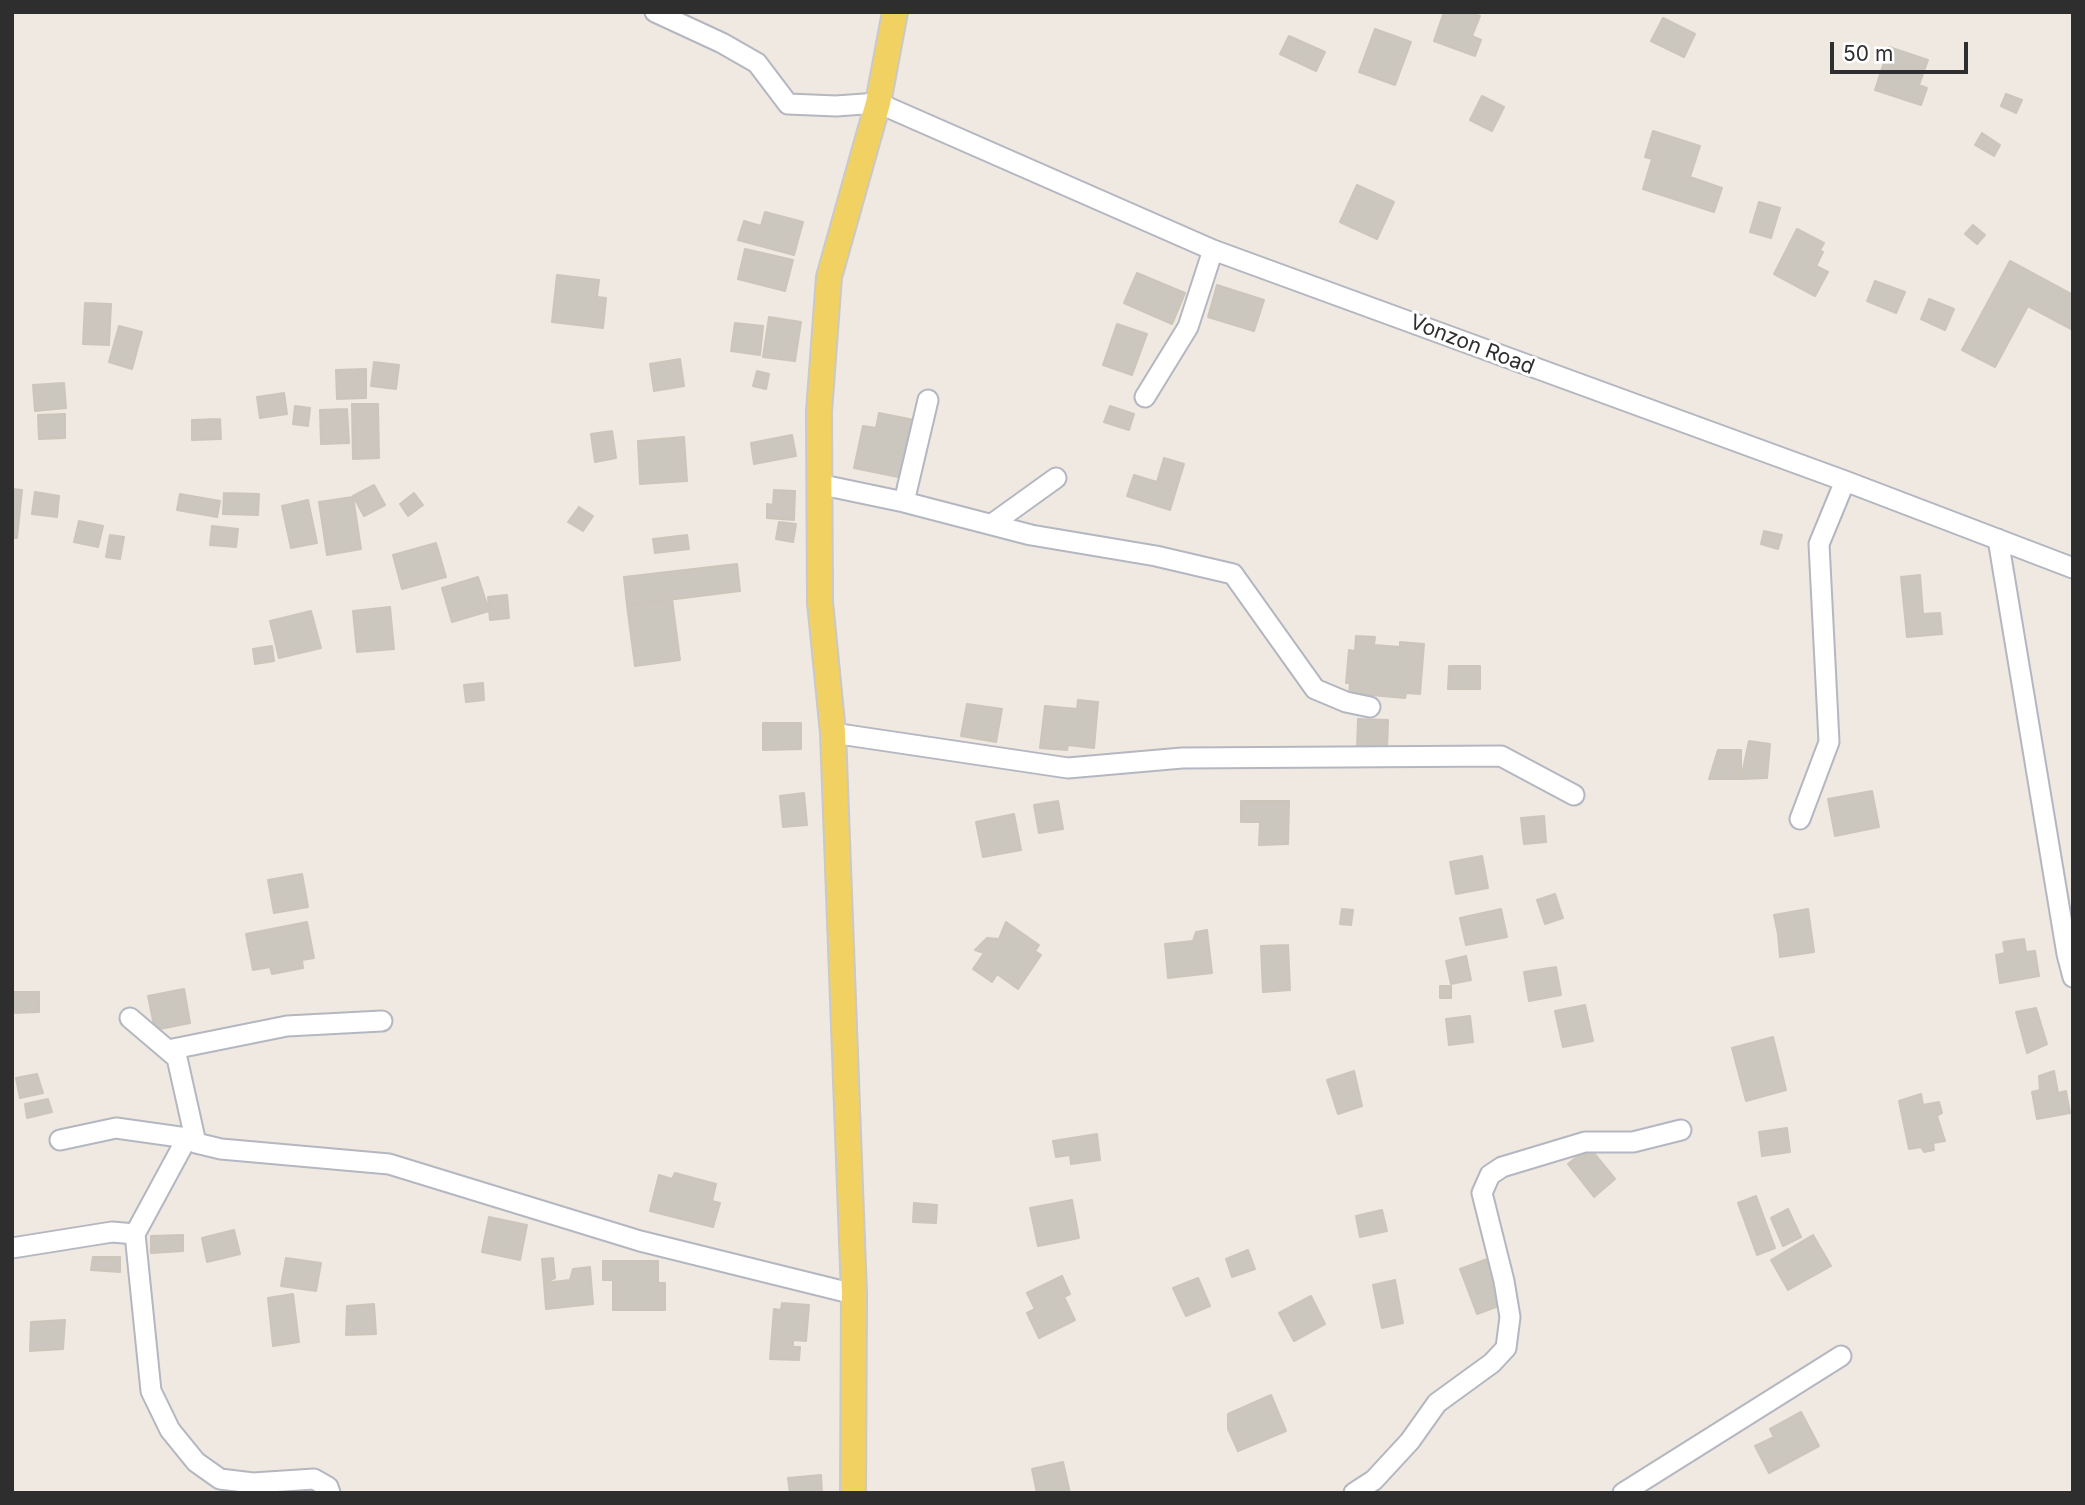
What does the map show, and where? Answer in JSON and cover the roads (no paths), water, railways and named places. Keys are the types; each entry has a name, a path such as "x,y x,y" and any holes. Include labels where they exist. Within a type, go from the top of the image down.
{"main road":[{"path":"853,1493 854,1294 833,733 820,601 819,412 828,277 878,103 895,12"}],"street":[{"path":"655,12 722,43 757,63 788,104 836,106 878,103"},
{"name":"Vonzon Road","path":"878,103 1213,250 1845,481 2073,568"},
{"path":"1145,397 1188,327 1213,250"},
{"path":"904,502 928,400"},
{"path":"992,524 1056,478"},
{"path":"1800,819 1829,742 1819,544 1845,481"},
{"path":"818,484 904,502 1031,535 1156,556 1233,575 1315,689 1346,702 1370,708"},
{"path":"1998,539 2073,977"},
{"path":"833,733 1068,768 1182,758 1501,755 1574,795"},
{"path":"131,1018 177,1058 191,1141 135,1234 151,1391 170,1430 196,1462 220,1479 253,1483 314,1479 328,1487 330,1493"},
{"path":"168,1051 287,1026 382,1021"},
{"path":"60,1140 116,1128 221,1149 389,1164 640,1241 854,1294"},
{"path":"1354,1493 1374,1480 1410,1441 1437,1403 1493,1363 1506,1348 1510,1317 1504,1281 1482,1194 1490,1175 1502,1167 1585,1142 1633,1142 1681,1129"},
{"path":"12,1248 113,1232 135,1234"},
{"path":"1623,1493 1841,1356"}]}
